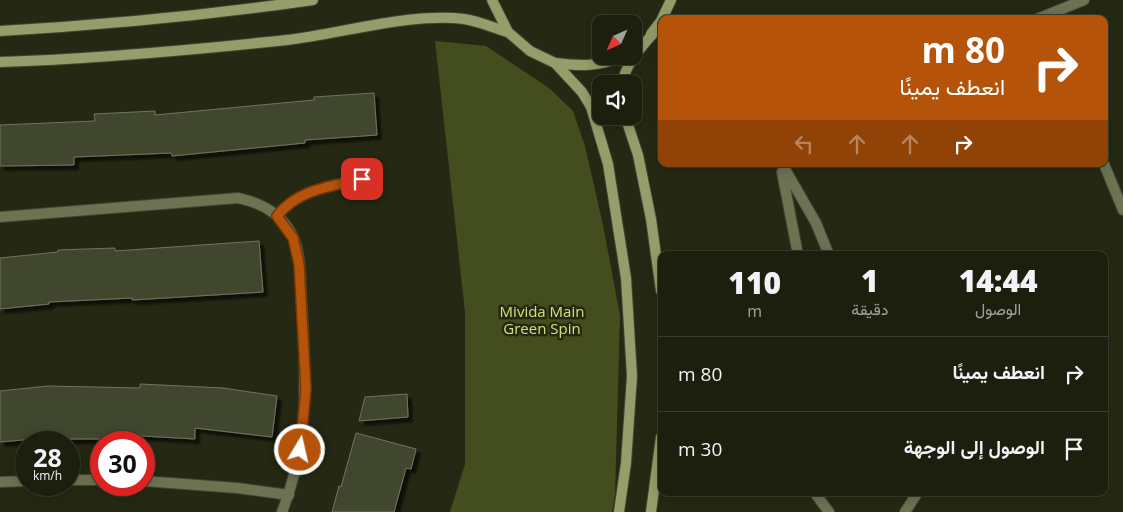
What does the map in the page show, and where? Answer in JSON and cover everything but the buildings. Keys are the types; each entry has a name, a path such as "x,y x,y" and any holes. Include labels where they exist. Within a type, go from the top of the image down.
{"street":[{"path":"0,31 73,27 250,9 313,0"},
{"path":"492,0 508,32 530,51 555,63 583,67 594,65"},
{"path":"663,15 670,0"},
{"path":"1050,15 1084,0"},
{"path":"0,62 82,59 169,52 290,40 437,19 464,19 508,32"},
{"path":"642,42 658,25"},
{"path":"625,75 630,61 658,26"},
{"path":"555,63 582,92 591,107 600,134 608,164 626,278 632,376 626,463 619,512"},
{"path":"628,125 638,155 651,219 658,269"},
{"path":"782,167 797,251"},
{"path":"783,167 816,223 827,251"},
{"path":"1105,167 1123,210"},
{"path":"277,216 290,202 306,193 362,179"},
{"path":"0,216 238,198 252,201 277,216 286,226 298,251 305,373 303,435 289,495 282,512"},
{"path":"651,512 658,460"},
{"path":"0,482 15,481"},
{"path":"155,482 289,495"},
{"path":"817,496 829,512"},
{"path":"905,512 915,496"}],"green space":[{"name":"Mivida Main Green Spin","path":"435,41 486,46 549,88 573,111 585,146 603,225 620,315 615,496 612,512 450,512 465,464 465,312"}],"route":[{"path":"300,450 303,435 306,389 298,251 286,226 277,216 290,202 306,193 362,179"}]}
